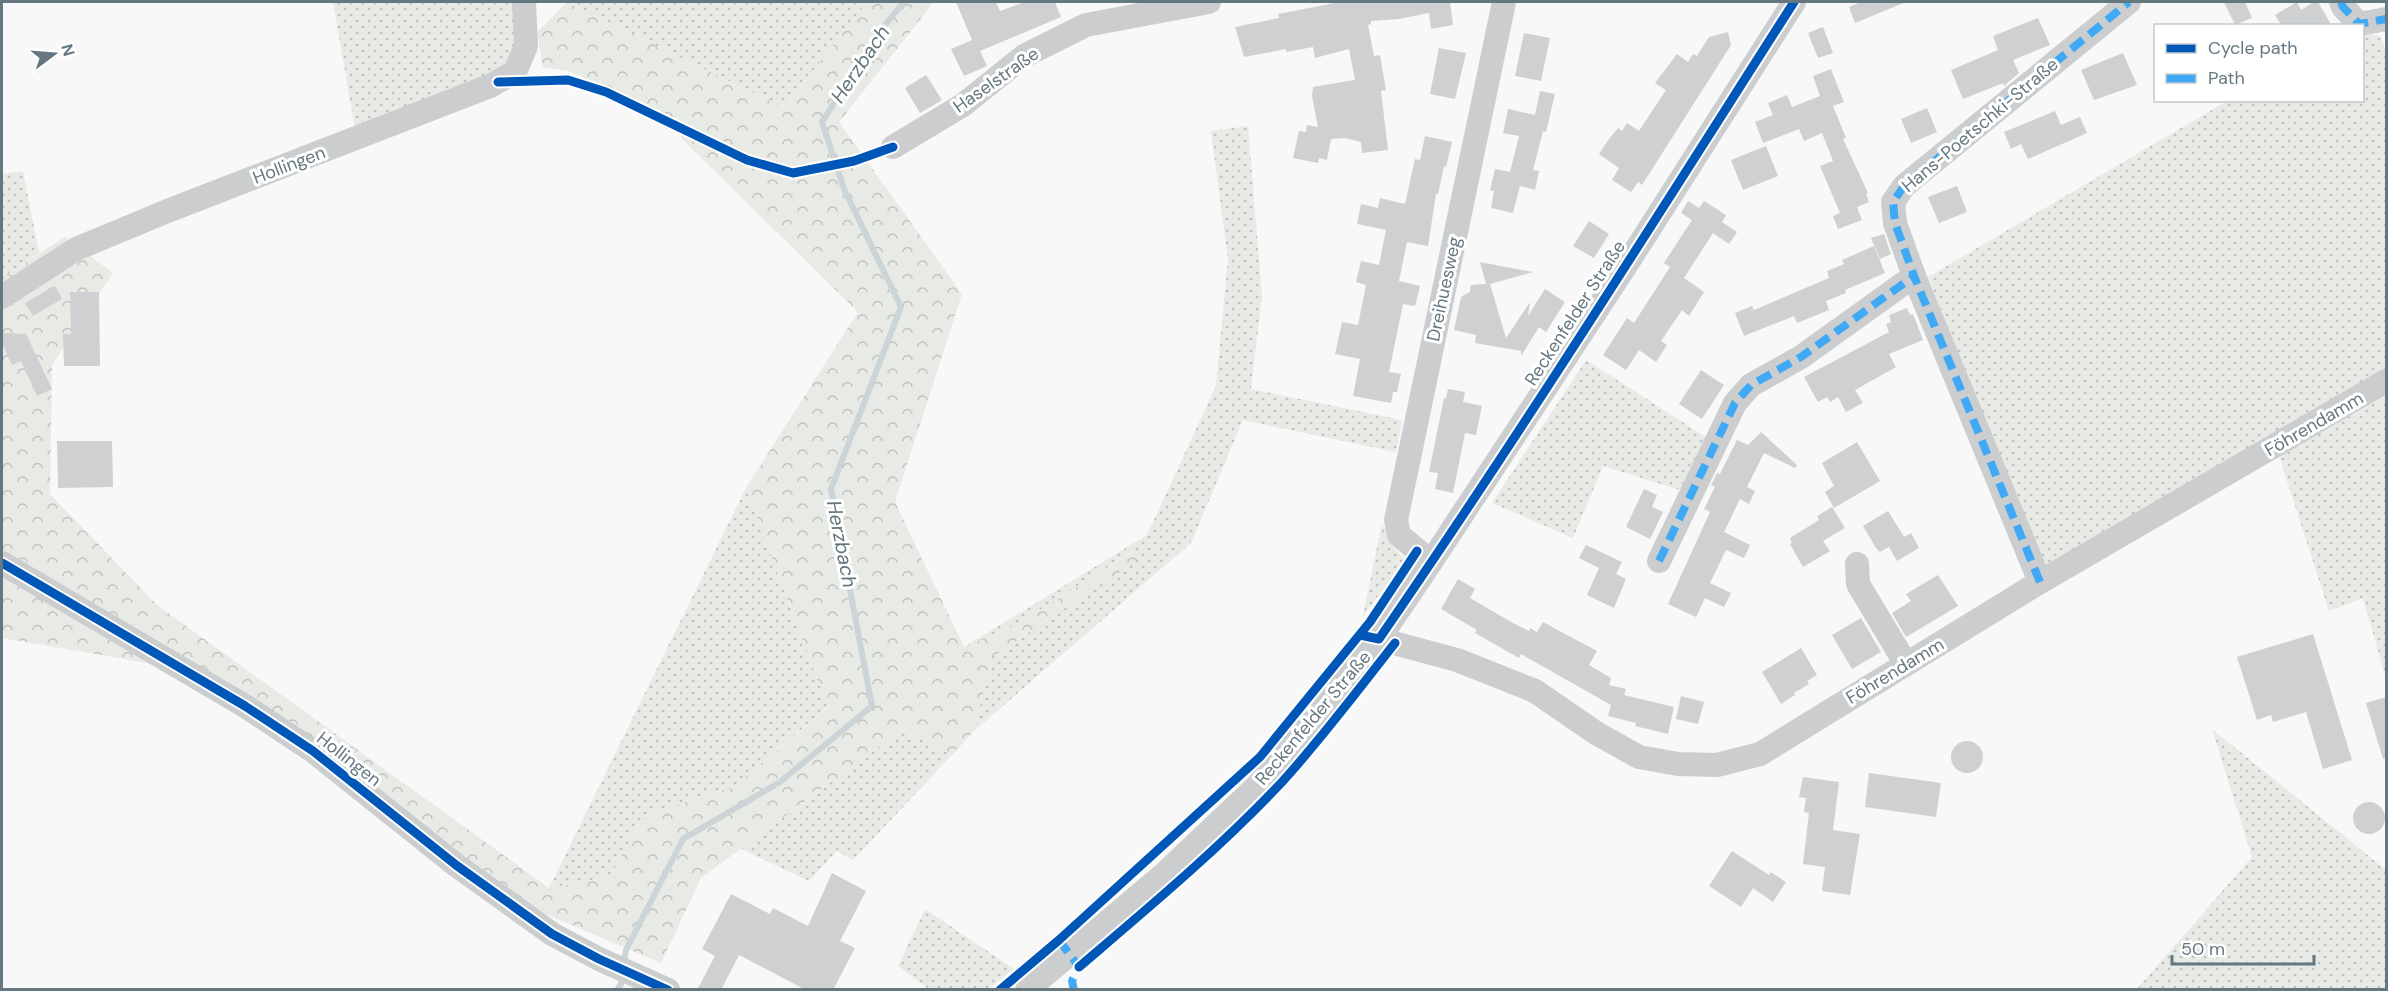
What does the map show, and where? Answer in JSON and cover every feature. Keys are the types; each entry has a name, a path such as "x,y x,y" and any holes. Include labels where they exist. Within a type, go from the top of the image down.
{"street":[{"name":"Hollingen","path":"2,297 76,249 165,212 490,86 515,72 526,46 524,2"},
{"name":"Haselstraße","path":"893,147 963,105 1024,56 1086,26 1209,2"},
{"name":"Dreihuesweg","path":"1431,562 1399,535 1396,520 1504,2"},
{"name":"Reckenfelder Straße","path":"1029,989 1163,875 1256,787 1316,719 1379,639 1625,267 1794,2"},
{"name":"Hans-Poetschki-Straße","path":"2040,582 1914,276 1895,223 1893,202 1904,186 2129,2"},
{"path":"2341,2 2359,24 2386,19"},
{"path":"1659,561 1735,403 1750,385 1801,357 1914,276"},
{"name":"Föhrendamm","path":"1379,639 1457,660 1535,691 1596,733 1639,757 1678,764 1717,765 1760,754 2040,582 2386,381"},
{"name":"Hollingen","path":"2,564 245,706 313,751 456,865 552,934 668,990"},
{"path":"1857,564 1858,584 1906,664"}],"green space":[{"path":"333,2 513,2 516,44 508,63 481,81 355,129"},
{"path":"567,2 867,2 784,108"},
{"path":"567,2 784,108 867,2 934,2 839,122 962,294 895,502 964,647 1018,624 1134,551 1142,557 992,657 974,731 952,755 903,729 701,878 661,963 541,912 194,671 2,638 2,278 65,237 113,273 52,365 50,494 157,605 549,888 610,877 644,815 733,787 828,708 746,488 858,312 681,138 687,125 569,71 543,67 537,32"},
{"path":"2364,33 2380,36 2386,51 2386,369 2045,572 1928,277 2225,102 2364,102"},
{"path":"1248,126 1262,296 1251,389 1402,420 1396,452 1243,420 1191,543 974,731 992,657 1141,557 1133,551 1018,624 964,647 1147,535 1216,386 1228,259 1211,131"},
{"path":"23,171 39,253 2,278 2,174"},
{"path":"1586,360 1706,437 1680,490 1603,466 1573,538 1492,503"},
{"path":"2386,396 2386,679 2363,598 2329,611 2279,456"},
{"path":"746,488 828,707 733,787 644,815 610,877 549,888"},
{"path":"1382,523 1391,544 1405,560 1363,616"},
{"path":"903,729 952,755 853,860 837,851 809,881 741,849"},
{"path":"2212,729 2386,870 2386,989 2137,989 2252,857"},
{"path":"925,909 1014,969 988,989 930,990 898,966"}],"building":[{"path":"956,2 996,2 1000,11 1025,2 1055,2 1061,17 980,51 987,66 964,76 951,49 972,40"},
{"path":"1340,2 1450,2 1453,25 1431,29 1429,13 1399,19 1371,21 1368,25 1374,56 1380,55 1386,90 1381,91 1388,150 1362,153 1361,142 1345,138 1331,139 1327,160 1319,158 1318,163 1293,158 1299,131 1306,132 1307,125 1318,127 1312,96 1313,87 1355,80 1349,49 1315,58 1313,47 1286,52 1286,49 1244,57 1235,27 1279,18 1278,14"},
{"path":"1861,2 1906,2 1855,23 1849,7"},
{"path":"2224,2 2245,2 2252,18 2235,24"},
{"path":"2297,2 2301,10 2318,2 2331,24 2279,24 2275,15"},
{"path":"2038,18 2050,45 2013,60 2019,73 2004,86 2003,83 1963,99 1951,70 1998,50 1993,36"},
{"path":"1823,27 1833,53 1818,58 1808,33"},
{"path":"1728,32 1731,45 1642,185 1638,182 1631,192 1612,180 1619,168 1599,154 1609,139 1618,128 1622,131 1627,123 1639,131 1666,90 1655,83 1677,54 1688,62 1693,54 1697,56 1709,37"},
{"path":"1524,33 1550,38 1541,81 1515,76"},
{"path":"1439,48 1466,53 1455,99 1430,94"},
{"path":"2123,53 2137,85 2094,100 2081,70"},
{"path":"1831,69 1844,102 1833,106 1846,138 1843,139 1868,193 1866,194 1869,202 1857,207 1862,220 1838,229 1833,216 1840,213 1820,166 1833,161 1822,133 1804,141 1799,129 1763,143 1755,122 1773,115 1768,103 1787,95 1792,107 1820,96 1813,76"},
{"path":"926,75 942,100 920,113 905,88"},
{"path":"1540,91 1555,94 1546,132 1543,131 1533,170 1539,171 1535,190 1520,186 1513,213 1491,208 1494,191 1490,190 1495,169 1510,172 1519,136 1503,133 1508,109 1535,115"},
{"path":"1927,108 1937,132 1911,143 1901,119"},
{"path":"2055,111 2061,125 2080,117 2087,133 2028,159 2021,144 2011,149 2004,132"},
{"path":"1425,136 1452,142 1438,194 1436,194 1428,246 1407,242 1399,281 1420,286 1415,306 1403,304 1389,372 1401,374 1397,392 1393,392 1391,403 1353,396 1360,359 1335,354 1342,322 1358,325 1366,285 1356,282 1361,261 1379,265 1386,230 1357,224 1361,204 1378,208 1380,198 1405,204 1415,159 1420,160"},
{"path":"1766,146 1778,176 1743,190 1731,160"},
{"path":"1957,186 1967,212 1939,223 1928,197"},
{"path":"1688,201 1699,208 1704,201 1726,215 1722,222 1737,232 1729,244 1713,233 1684,278 1704,292 1689,316 1682,310 1661,341 1667,345 1656,362 1639,350 1626,370 1603,355 1627,318 1634,323 1670,267 1664,263 1692,220 1681,213"},
{"path":"1589,221 1609,234 1594,258 1573,246"},
{"path":"1884,234 1891,254 1880,259 1871,238"},
{"path":"1874,246 1885,273 1826,301 1829,310 1797,323 1794,316 1744,336 1735,313 1752,306 1754,310 1829,278 1827,271 1844,264 1842,260"},
{"path":"1480,262 1533,272 1490,284 1506,338 1530,302 1528,316 1545,289 1565,302 1546,332 1539,327 1521,356 1521,351 1475,343 1476,335 1454,330 1461,297 1470,292 1471,285 1486,284"},
{"path":"55,286 62,299 33,316 25,303"},
{"path":"70,292 99,292 100,366 64,366 63,334 71,334"},
{"path":"1907,308 1910,315 1913,314 1923,340 1889,354 1896,367 1855,390 1863,403 1846,412 1838,397 1830,402 1827,397 1818,402 1804,377 1889,332 1886,324 1891,322 1889,315"},
{"path":"2,333 26,334 52,389 37,396 21,361 12,365 2,343"},
{"path":"1701,370 1724,385 1702,419 1679,404"},
{"path":"1448,389 1465,392 1463,402 1482,406 1476,435 1465,433 1453,493 1435,489 1438,473 1429,472 1444,398 1446,398"},
{"path":"1761,432 1797,465 1795,468 1764,453 1747,487 1755,491 1749,504 1740,499 1724,532 1750,545 1744,558 1726,550 1710,583 1731,593 1724,607 1705,598 1696,617 1668,604 1710,512 1704,509 1715,487 1711,485 1717,473 1720,474 1737,440 1748,445"},
{"path":"57,441 112,441 113,487 58,488"},
{"path":"1857,442 1880,481 1834,508 1825,492 1834,486 1822,463"},
{"path":"1644,489 1657,495 1652,507 1663,512 1650,539 1626,527"},
{"path":"1832,507 1845,528 1823,541 1830,551 1803,567 1790,544 1792,543 1790,538 1819,520 1817,516"},
{"path":"1888,511 1904,537 1911,533 1919,548 1897,561 1889,547 1880,552 1876,548 1863,526"},
{"path":"1586,545 1622,562 1616,574 1626,579 1614,608 1587,595 1599,568 1579,558"},
{"path":"1938,575 1958,606 1906,637 1892,613 1911,601 1906,594"},
{"path":"1458,579 1475,589 1470,598 1511,622 1529,631 1530,628 1537,632 1543,622 1597,651 1589,665 1611,678 1609,685 1626,689 1624,695 1674,707 1668,734 1635,726 1636,723 1608,716 1611,705 1521,654 1519,658 1475,633 1477,630 1441,609"},
{"path":"1861,618 1881,652 1852,669 1832,635"},
{"path":"2313,634 2352,760 2323,769 2306,712 2273,722 2271,715 2257,720 2237,657"},
{"path":"1801,648 1817,675 1807,681 1809,684 1781,704 1762,672"},
{"path":"1681,696 1704,702 1698,724 1676,719"},
{"path":"2386,697 2386,758 2383,759 2366,703"},
{"path":"1967,741 1978,746 1983,757 1978,768 1967,773 1956,768 1951,757 1956,746"},
{"path":"1869,773 1941,783 1936,817 1865,807"},
{"path":"1803,777 1839,782 1833,830 1860,834 1850,895 1822,891 1825,867 1803,864 1809,813 1804,812 1806,798 1799,797"},
{"path":"2369,802 2381,806 2385,818 2381,830 2369,834 2357,830 2353,818 2357,806"},
{"path":"1732,851 1769,875 1771,872 1786,882 1773,902 1753,888 1741,907 1709,886"},
{"path":"832,873 866,891 840,941 855,948 833,990 806,990 739,955 721,990 697,990 715,956 702,949 731,894 770,914 773,908 808,926"}],"waterway":[{"name":"Herzbach","path":"624,963 626,950 683,839 780,782 872,706 831,489 901,307 844,189 822,122 876,36 904,2"},
{"name":"Herzbach","path":"617,990 622,976"}],"marked path":[{"path":"2040,582 1914,276 1895,223 1893,202 1904,186 2129,2"},
{"path":"2341,2 2359,24 2386,19"},
{"path":"1659,561 1735,403 1751,385 1801,357 1914,276"},
{"path":"1059,940 1079,967 1072,981 1074,990"}],"cycle path":[{"path":"1360,635 1379,639 1538,402 1794,2"},
{"path":"498,82 568,80 606,92 747,160 793,173 854,161 893,147"},
{"path":"1000,990 1059,940 1260,757 1370,622 1417,551"},
{"path":"2,563 245,706 313,751 456,865 552,934 599,959 668,990"},
{"path":"1079,967 1183,877 1258,807 1340,714 1395,643"}]}
